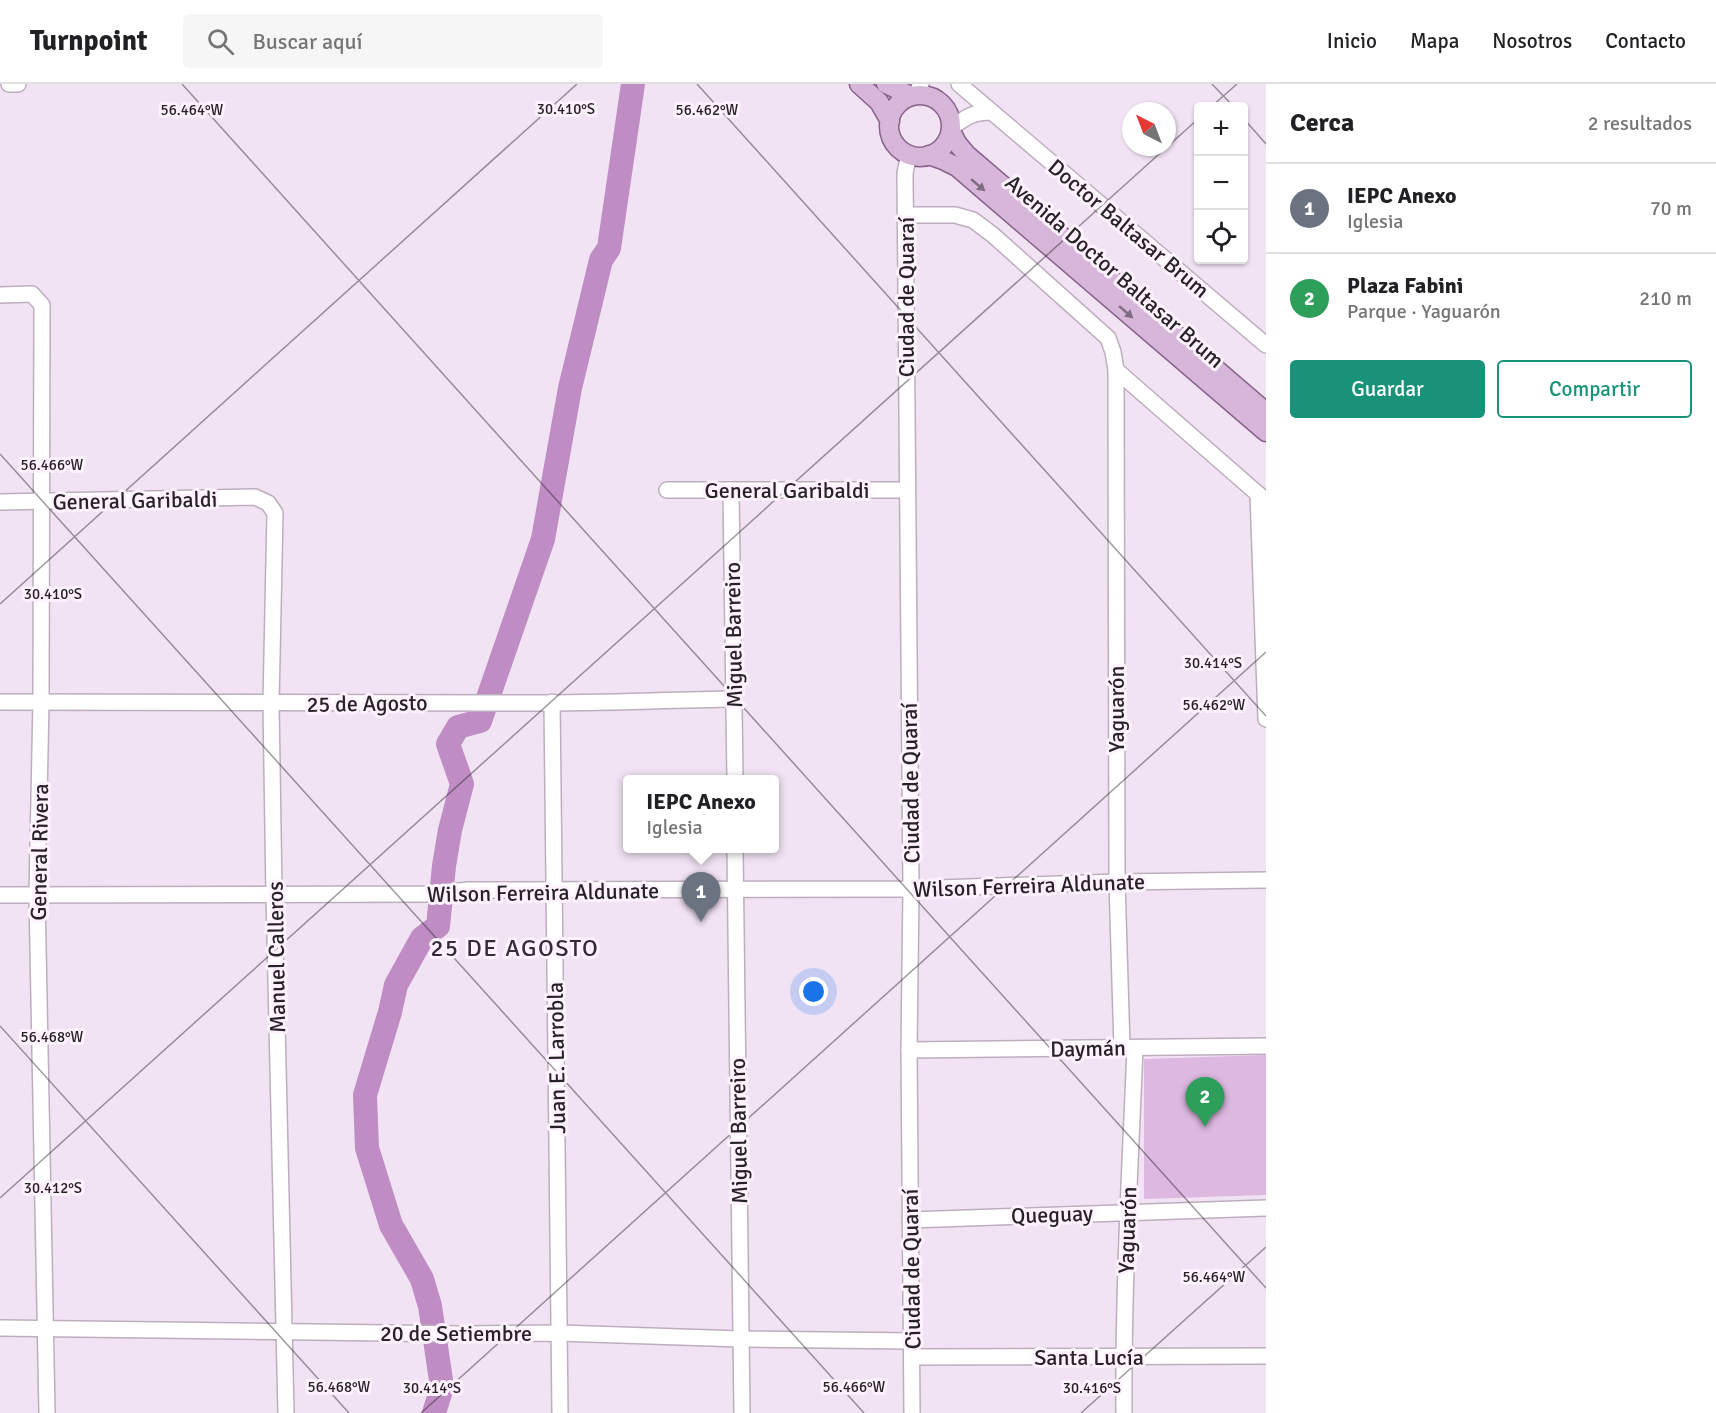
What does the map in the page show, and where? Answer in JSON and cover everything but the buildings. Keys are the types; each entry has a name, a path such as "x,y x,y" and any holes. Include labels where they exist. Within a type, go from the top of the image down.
{"main road":[{"path":"859,84 879,102 890,121 892,137 902,150 919,156 929,155 943,146 948,139 951,122 949,115 939,102 932,97 885,84"},
{"path":"890,121 898,105 916,92"},
{"name":"Avenida Doctor Baltasar Brum","path":"951,129 957,143 966,154 1266,412"},
{"name":"Avenida Doctor Baltasar Brum","path":"929,155 957,167 1266,432"}],"street":[{"path":"9,84 18,84"},
{"name":"Doctor Baltasar Brum","path":"959,84 1266,345"},
{"path":"951,129 965,117 978,112 992,112"},
{"name":"Ciudad de Quaraí","path":"909,154 905,173 911,889 909,1050 912,1413"},
{"path":"906,214 956,215 972,220 986,230 1108,338 1116,370 1262,498 1266,719"},
{"name":"General Rivera","path":"0,295 32,294 42,305 41,702 37,895 47,1413"},
{"name":"Yaguarón","path":"1116,370 1117,882 1129,1048 1124,1413"},
{"name":"General Garibaldi","path":"667,490 907,490"},
{"name":"Miguel Barreiro","path":"731,490 735,775"},
{"name":"General Garibaldi","path":"0,502 255,497 268,503"},
{"name":"Manuel Calleros","path":"268,503 275,513 271,704 286,1413"},
{"name":"25 de Agosto","path":"0,702 271,704 734,699"},
{"name":"Juan E. Larrobla","path":"552,702 560,1413"},
{"name":"Miguel Barreiro","path":"735,853 742,1413"},
{"name":"Wilson Ferreira Aldunate","path":"0,895 430,894 470,890 911,889 1266,880"},
{"name":"Daymán","path":"909,1050 1266,1046"},
{"name":"Queguay","path":"910,1220 1266,1208"},
{"name":"20 de Setiembre","path":"0,1328 422,1334 560,1333 741,1339 912,1349"},
{"name":"Santa Lucía","path":"912,1349 1124,1357 1266,1356"}],"shaded area":[{"path":"1266,1055 1266,1195 1144,1199 1144,1059"}],"waterway":[{"path":"434,1413 442,1387 430,1306 422,1279 391,1225 367,1148 365,1095 396,985 422,938 438,926 450,830 462,784 448,744 458,727 480,721 543,539 570,388 601,260 609,248 633,84"}],"place":[{"name":"IEPC Anexo","path":"701,922"},
{"name":"Plaza Fabini","path":"1205,1127"}],"district":[{"name":"25 DE AGOSTO","path":"515,948"}]}
